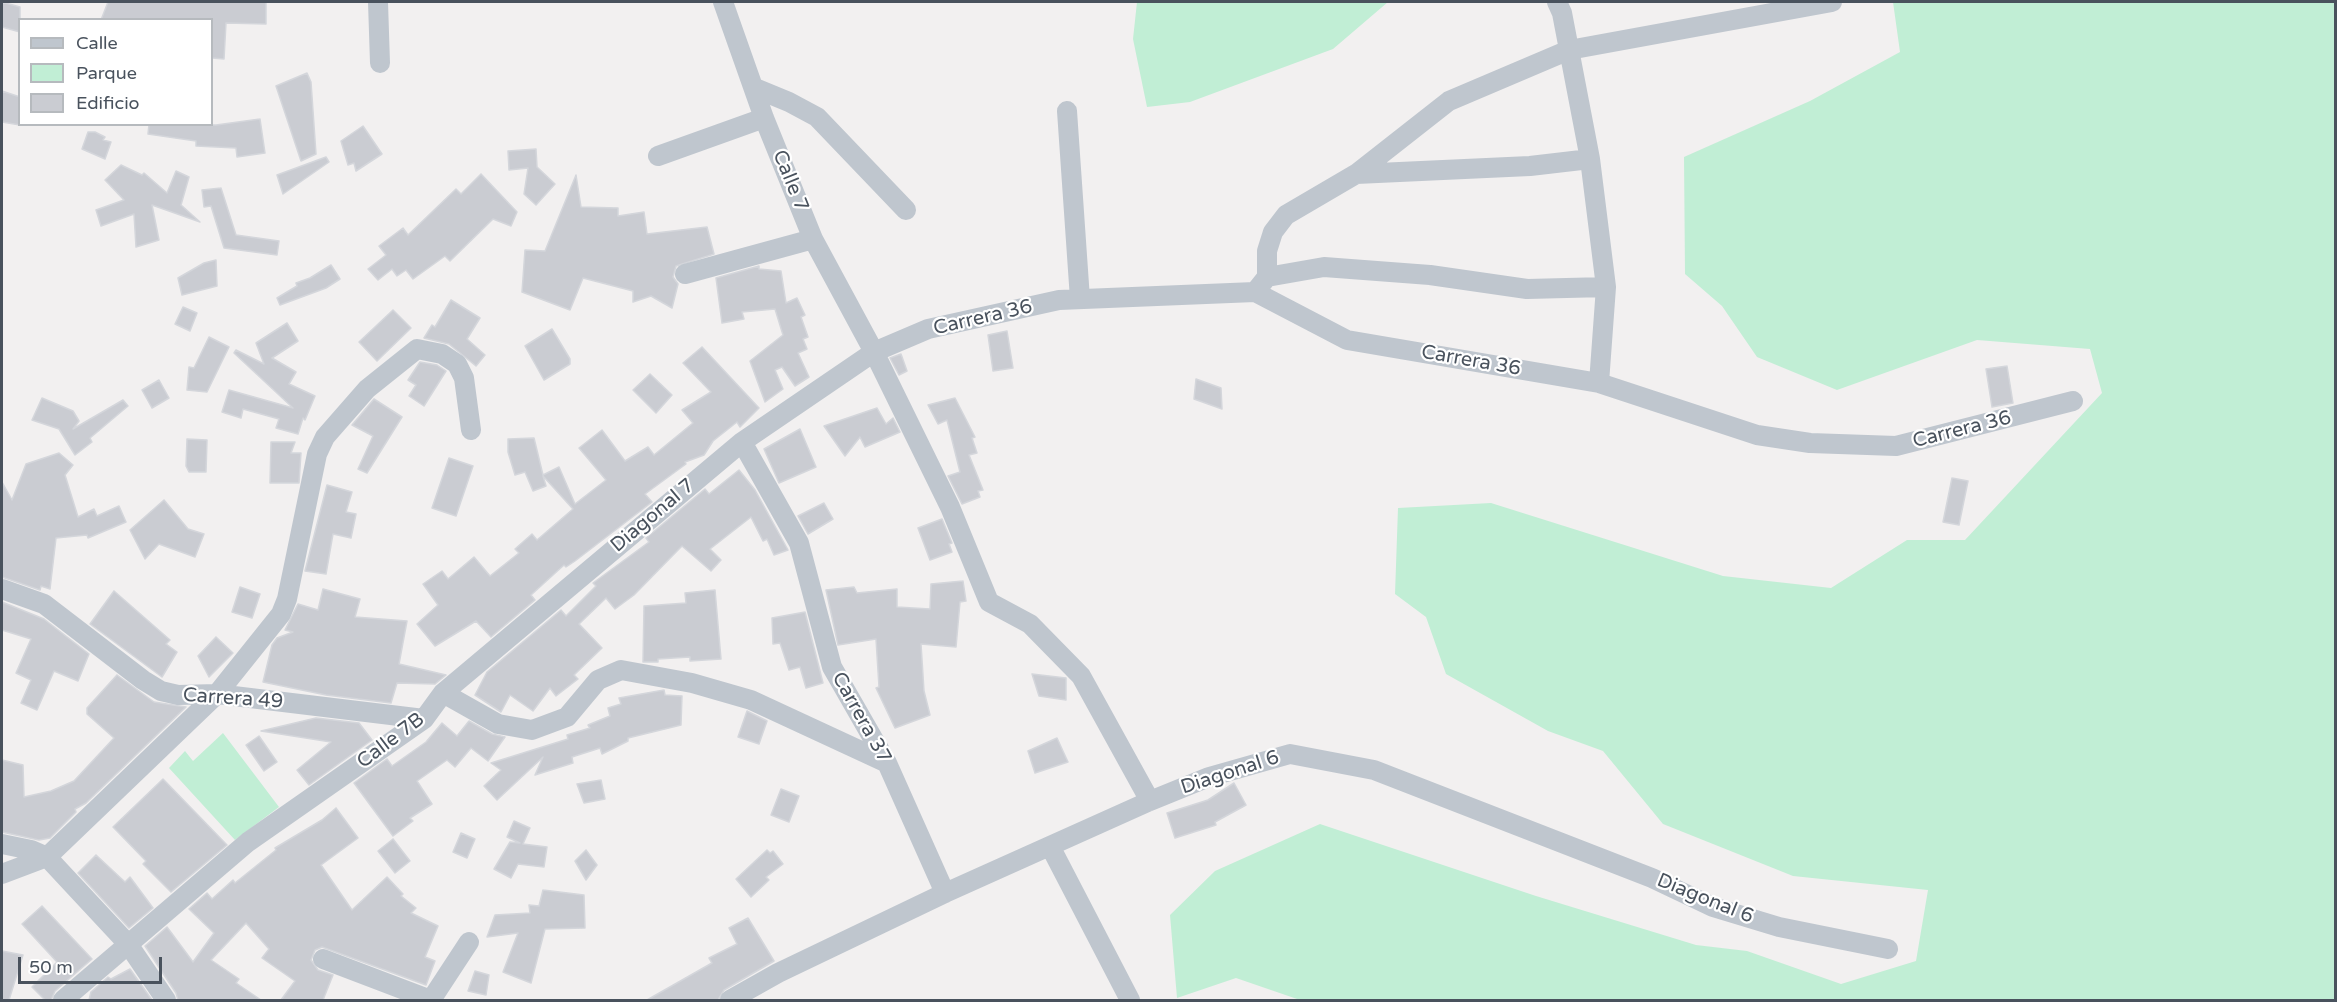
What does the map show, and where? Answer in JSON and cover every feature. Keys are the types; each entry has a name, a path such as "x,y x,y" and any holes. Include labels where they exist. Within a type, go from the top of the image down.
{"street":[{"path":"378,2 380,63"},
{"name":"Calle 7","path":"723,2 764,118 813,239 874,352 950,507 989,602 1030,624 1081,676 1150,801"},
{"path":"1557,2 1562,13 1590,159 1606,287 1599,383"},
{"path":"1606,287 1527,289 1430,275 1324,267 1261,285 1273,232 1286,215 1356,174 1449,101 1569,50 1832,2"},
{"path":"755,88 817,117 906,210"},
{"path":"1067,111 1080,299"},
{"path":"658,156 764,118"},
{"path":"1356,174 1530,166 1590,159"},
{"path":"685,274 813,239"},
{"name":"Carrera 36","path":"874,352 928,329 1059,300 1261,285 1347,340 1599,383 1757,435 1810,443 1896,446 2073,401"},
{"path":"2,874 47,857 217,694 281,614 287,599 317,454 325,437 367,389 417,350 442,354 457,364 464,378 471,430"},
{"name":"Diagonal 7","path":"443,693 742,442 874,352"},
{"name":"Carrera 37","path":"742,442 799,543 831,667 887,763 945,893"},
{"name":"Carrera 49","path":"2,589 44,604 143,680 161,691 178,695 217,694 424,719"},
{"path":"443,693 498,724 532,730 567,717 598,680 621,670 692,683 751,700 887,763"},
{"name":"Calle 7B","path":"63,1000 248,842 424,719 443,693"},
{"name":"Diagonal 6","path":"730,1000 778,973 945,893 1150,801 1209,777 1290,754 1374,770 1652,878 1713,907 1779,927 1888,949"},
{"path":"2,844 31,850 47,857 128,944 166,1000"},
{"path":"1050,846 1130,1000"},
{"path":"323,959 431,1000 469,942"}],"green space":[{"path":"1137,2 1388,2 1333,49 1190,102 1147,107 1133,39"},
{"path":"1893,2 2335,2 2335,1000 1300,1000 1236,978 1177,998 1170,915 1215,871 1320,824 1536,896 1696,945 1747,951 1841,984 1916,961 1928,890 1793,876 1663,824 1603,751 1548,731 1446,674 1426,617 1395,594 1398,508 1491,503 1723,576 1831,588 1907,540 1965,540 2102,393 2090,349 1977,340 1837,390 1757,357 1722,306 1685,274 1684,157 1810,101 1900,52"},
{"path":"223,733 279,807 235,840 169,768 185,751 193,761"}],"building":[{"path":"2,2 20,7 18,31 2,27"},
{"path":"108,2 266,2 266,24 226,23 224,59 213,58 213,18 102,18"},
{"path":"307,73 311,82 316,154 301,161 276,86"},
{"path":"2,91 18,96 18,125 2,122"},
{"path":"260,119 265,153 237,157 236,148 196,146 196,141 148,134 149,126 216,125"},
{"path":"363,126 382,154 356,171 354,163 348,165 341,141"},
{"path":"88,132 95,132 105,137 103,140 111,142 105,159 82,149"},
{"path":"536,149 537,167 555,184 536,205 524,194 528,168 509,170 508,151"},
{"path":"326,157 329,162 283,194 277,175"},
{"path":"121,165 142,175 144,173 167,193 176,171 189,177 181,205 200,222 152,205 159,240 136,247 134,214 101,226 96,210 124,200 105,180"},
{"path":"481,174 517,212 511,226 493,219 450,261 445,256 413,279 406,270 397,276 392,269 378,280 368,269 386,255 379,246 403,228 408,235 456,189 461,194"},
{"path":"576,175 581,207 618,208 618,216 644,212 647,234 707,227 714,254 676,266 673,277 678,284 672,308 651,296 633,302 633,291 583,278 570,310 522,292 525,250 545,251"},
{"path":"221,188 236,235 279,241 277,255 224,248 211,206 204,207 202,190"},
{"path":"216,260 217,286 182,295 178,278 204,263"},
{"path":"331,265 340,279 326,288 280,305 277,298 297,286 296,283 310,278"},
{"path":"759,266 759,269 781,271 786,303 797,298 805,315 801,317 808,337 803,339 807,349 798,353 809,377 795,386 782,367 775,370 783,389 765,402 750,361 783,335 775,309 742,312 744,319 722,323 716,278"},
{"path":"451,300 480,318 467,339 485,355 476,366 449,344 424,338 432,325 435,327"},
{"path":"183,307 197,313 190,331 175,324"},
{"path":"393,310 411,328 377,361 359,342"},
{"path":"287,323 298,341 272,358 296,372 289,384 315,396 305,420 303,418 298,434 276,428 279,419 243,409 241,418 222,412 229,390 293,408 234,353 236,350 264,364 256,343"},
{"path":"552,329 570,359 570,364 544,380 525,346"},
{"path":"1007,331 1013,368 993,371 988,335"},
{"path":"209,337 229,347 207,392 187,390 189,367 194,368"},
{"path":"702,347 759,408 740,427 737,422 713,441 704,455 685,462 686,464 645,494 652,502 575,561 566,567 564,565 531,595 535,600 491,637 476,621 435,646 417,624 438,605 423,584 442,571 448,579 474,557 490,576 519,553 515,549 532,534 537,540 573,509 543,476 546,486 533,491 525,472 515,475 508,452 508,439 534,438 543,475 559,467 575,504 606,480 579,448 602,430 625,461 648,447 654,455 693,423 682,410 711,392 683,363"},
{"path":"901,354 907,371 899,375 890,358"},
{"path":"420,362 437,365 446,371 424,406 409,396 416,385 408,380"},
{"path":"2007,366 2013,403 1992,407 1986,369"},
{"path":"650,374 672,395 656,413 633,390"},
{"path":"1196,379 1221,388 1222,409 1194,399"},
{"path":"159,380 169,398 152,408 142,390"},
{"path":"42,398 73,411 79,421 73,429 123,400 128,406 90,438 92,442 75,455 59,429 32,420"},
{"path":"955,398 975,437 972,438 977,453 969,455 983,490 978,491 980,497 962,504 948,476 960,472 947,420 938,424 928,405"},
{"path":"374,399 402,417 367,473 358,469 373,436 352,425"},
{"path":"877,408 886,424 893,418 900,432 865,447 860,437 845,456 824,426"},
{"path":"800,429 816,467 779,483 764,449"},
{"path":"187,439 207,440 206,472 189,472 186,466"},
{"path":"271,442 295,442 291,453 301,453 299,483 270,483"},
{"path":"59,453 73,465 65,475 78,517 94,509 97,516 119,506 126,522 88,538 87,535 56,538 50,589 41,586 40,590 2,577 2,482 12,500 26,464"},
{"path":"449,458 473,466 456,516 432,508"},
{"path":"739,470 755,490 788,550 774,555 767,539 763,541 751,517 710,549 721,560 711,571 682,546 634,595 615,609 606,598 579,624 602,648 574,675 578,679 556,696 550,688 533,711 510,695 501,712 475,695 487,672 561,610 566,616 596,586 593,583 649,542 646,538 705,489 709,494"},
{"path":"1952,478 1968,481 1959,525 1943,522"},
{"path":"327,485 352,492 346,512 356,514 351,538 333,534 326,574 305,571"},
{"path":"164,500 188,529 204,534 195,557 159,544 145,559 130,530"},
{"path":"824,503 833,519 808,534 798,516"},
{"path":"942,519 952,543 949,544 952,552 930,560 918,528"},
{"path":"963,581 966,601 960,602 956,647 921,644 924,691 930,715 895,728 876,688 879,687 876,639 838,645 826,590 854,587 857,593 897,589 897,607 930,609 931,584"},
{"path":"240,587 260,594 252,618 232,612"},
{"path":"323,589 360,599 355,617 407,621 399,664 446,675 435,684 397,683 391,703 326,695 263,682 272,645 277,638 293,632 285,630 298,604 318,610"},
{"path":"715,590 721,659 690,661 690,657 643,662 644,606 686,603 685,593"},
{"path":"114,591 170,640 166,644 177,652 162,677 90,624"},
{"path":"2,602 44,619 89,654 78,681 54,671 37,710 21,703 31,680 16,673 31,639 2,630"},
{"path":"805,612 823,683 806,688 800,667 789,670 780,643 773,644 772,618"},
{"path":"216,637 233,653 209,677 198,656"},
{"path":"1032,674 1066,678 1066,700 1039,696"},
{"path":"117,675 154,702 186,707 86,803 75,809 76,812 50,838 39,840 2,832 2,760 23,765 24,797 51,791 74,781 114,738 87,714 87,708"},
{"path":"664,690 665,695 682,696 681,725 628,738 628,741 602,754 600,748 572,757 573,763 535,775 543,757 497,800 484,786 501,770 491,763 568,739 567,735 590,728 588,725 610,716 608,708 621,704 619,698"},
{"path":"747,711 767,721 759,744 738,737"},
{"path":"316,718 359,723 372,740 309,785 297,770 331,742 261,731"},
{"path":"469,721 492,734 505,737 488,761 471,748 455,767 447,760 417,781 432,804 410,818 413,821 393,836 354,783 387,759 392,766 426,742 442,723 457,736"},
{"path":"259,736 277,762 264,771 246,745"},
{"path":"1057,738 1068,762 1035,773 1028,751"},
{"path":"163,779 227,845 171,892 143,864 146,861 113,827"},
{"path":"601,780 605,799 584,803 577,784"},
{"path":"1234,783 1246,805 1215,822 1216,825 1175,838 1167,813 1208,800"},
{"path":"781,789 799,796 789,822 771,815"},
{"path":"336,808 358,838 321,865 352,910 387,877 403,894 401,896 416,908 411,913 438,926 425,957 435,961 426,985 322,947 315,950 311,960 318,970 333,975 323,1000 281,1000 295,981 262,958 269,949 246,923 211,960 239,979 236,983 261,1000 178,1000 176,993 145,946 167,927 193,962 214,933 189,909 207,893 212,899 233,880 235,883 276,850 275,848 322,820"},
{"path":"514,821 530,828 523,844 547,847 544,867 518,864 511,878 494,869 510,842 520,843 507,837"},
{"path":"461,833 475,839 467,858 453,852"},
{"path":"393,839 410,861 395,873 378,851"},
{"path":"586,850 597,865 586,880 575,861"},
{"path":"767,850 770,853 773,851 783,864 766,877 769,880 751,897 736,879"},
{"path":"96,855 125,882 130,877 153,908 129,928 78,873"},
{"path":"543,890 584,895 585,928 545,929 531,983 503,972 518,933 487,937 495,915 530,913 529,905 539,906"},
{"path":"42,906 92,959 55,991 51,1000 45,1000 32,987 57,962 22,924"},
{"path":"748,918 774,961 724,990 718,1000 647,1000 712,963 709,958 737,944 729,928"},
{"path":"2,951 23,955 9,1000 2,1000"},
{"path":"130,969 152,1000 89,1000 91,992 108,977 111,979"},
{"path":"475,971 489,975 486,995 468,991"}]}
